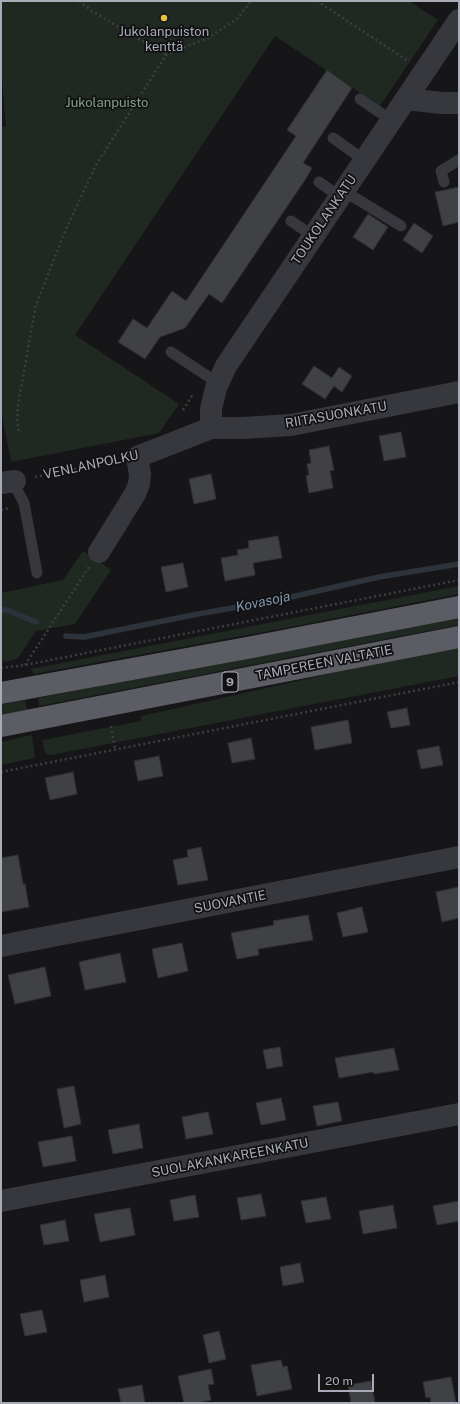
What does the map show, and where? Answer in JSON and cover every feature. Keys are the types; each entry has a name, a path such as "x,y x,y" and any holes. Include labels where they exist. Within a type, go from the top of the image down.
{"highway":[{"name":"9","path":"1,693 459,607"},
{"name":"TAMPEREEN VALTATIE","path":"1,726 459,637"}],"street":[{"name":"TOUKOLANKATU","path":"211,428 212,409 218,383 226,366 459,20"},
{"path":"406,99 442,103 459,102"},
{"name":"RIITASUONKATU","path":"211,428 291,425 459,392"},
{"name":"VENLANPOLKU","path":"137,457 211,428"},
{"path":"99,552 135,494 140,474 137,457"},
{"name":"SUOVANTIE","path":"1,946 459,857"},
{"name":"SUOLAKANKAREENKATU","path":"1,1201 459,1114"}],"lane":[{"path":"360,99 391,120"},
{"path":"333,138 364,160"},
{"path":"444,182 441,171 459,160"},
{"path":"319,182 401,226"},
{"path":"291,221 313,236"},
{"path":"171,352 218,383"},
{"path":"8,482 16,488 24,503 37,573"}],"path":[{"path":"79,1 92,11 166,55"},
{"path":"19,431 17,422 18,404 36,305 60,243 96,165 166,55 208,38 237,19 251,1"},
{"path":"317,1 424,71"},
{"name":"VENLANPOLKU","path":"8,482 137,457"},
{"path":"25,665 99,552"},
{"path":"1,668 25,665 459,580"},
{"path":"1,772 459,682"},
{"path":"111,725 115,749"}],"green space":[{"name":"Jukolanpuisto","path":"1,1 409,1 438,20 380,106 275,36 75,335 179,404 159,433 11,462 1,410 1,127 6,126 1,66"},
{"path":"83,551 111,570 75,624 36,631 18,658 1,662 1,593 63,580"},
{"path":"459,586 459,594 280,629 34,674 31,669"},
{"path":"459,616 459,625 39,706 38,698"},
{"path":"459,648 459,676 51,755 46,754 44,750 43,740 141,721 141,716 373,664"},
{"path":"25,700 27,710 1,715 1,705"},
{"path":"32,735 35,758 1,765 1,742"}],"building":[{"path":"327,70 352,88 303,163 312,168 307,177 222,303 209,294 185,328 160,337 145,359 118,342 133,319 147,328 172,291 186,301 296,136 287,130"},
{"path":"459,187 459,222 443,226 435,192"},
{"path":"368,214 388,227 373,250 353,237"},
{"path":"414,223 433,236 422,253 403,240"},
{"path":"314,366 332,378 339,367 352,376 342,392 334,386 325,399 302,384"},
{"path":"401,432 406,457 384,461 379,436"},
{"path":"329,446 334,470 330,471 333,488 309,493 306,476 309,475 307,464 311,463 309,450"},
{"path":"211,474 216,499 194,504 189,479"},
{"path":"278,536 282,558 253,563 255,575 225,581 221,558 238,555 237,550 249,548 248,541"},
{"path":"183,563 188,587 166,592 161,567"},
{"path":"407,708 410,725 391,728 387,712"},
{"path":"348,720 352,743 315,750 311,727"},
{"path":"251,738 255,759 232,763 228,743"},
{"path":"439,746 443,765 421,769 417,750"},
{"path":"159,756 163,776 138,781 134,761"},
{"path":"73,772 77,794 50,800 45,778"},
{"path":"201,847 208,880 178,885 173,860 188,857 187,850"},
{"path":"18,855 29,907 1,912 1,858"},
{"path":"459,887 459,918 442,922 436,892"},
{"path":"362,907 368,932 343,937 337,913"},
{"path":"308,915 313,940 258,949 259,955 237,959 231,933 274,925 273,921"},
{"path":"182,943 188,971 158,978 152,949"},
{"path":"120,953 126,982 85,990 79,962"},
{"path":"45,967 51,996 15,1004 8,975"},
{"path":"280,1047 283,1066 267,1069 263,1050"},
{"path":"394,1048 399,1070 374,1074 373,1072 339,1078 335,1058"},
{"path":"74,1086 81,1124 64,1128 57,1089"},
{"path":"281,1098 286,1120 261,1125 256,1103"},
{"path":"338,1102 342,1121 317,1126 313,1106"},
{"path":"208,1112 213,1134 186,1139 182,1117"},
{"path":"139,1124 143,1148 113,1154 108,1130"},
{"path":"72,1136 76,1161 43,1167 38,1142"},
{"path":"261,1194 266,1216 241,1220 237,1198"},
{"path":"195,1195 199,1217 174,1221 170,1200"},
{"path":"326,1197 331,1219 306,1223 301,1201"},
{"path":"459,1201 459,1221 437,1225 433,1206"},
{"path":"393,1205 397,1228 363,1234 359,1211"},
{"path":"130,1208 135,1235 100,1242 94,1214"},
{"path":"65,1220 69,1241 44,1245 40,1225"},
{"path":"300,1263 304,1282 283,1286 280,1267"},
{"path":"105,1275 109,1297 84,1302 80,1280"},
{"path":"42,1310 47,1332 25,1336 20,1314"},
{"path":"219,1331 226,1359 209,1363 203,1335"},
{"path":"281,1360 283,1367 287,1366 292,1389 257,1396 251,1365"},
{"path":"211,1369 214,1384 208,1385 211,1400 197,1403 184,1403 178,1376"},
{"path":"451,1377 456,1403 431,1403 430,1397 426,1398 423,1382"},
{"path":"371,1381 375,1403 351,1403 348,1385"},
{"path":"142,1385 145,1403 121,1403 118,1389"}],"waterway":[{"name":"Kovasoja","path":"66,636 84,637 198,614 278,600 379,577 459,564"},
{"path":"1,610 7,610 36,622"}],"place":[{"name":"Jukolanpuiston kenttä","path":"164,18"}]}
